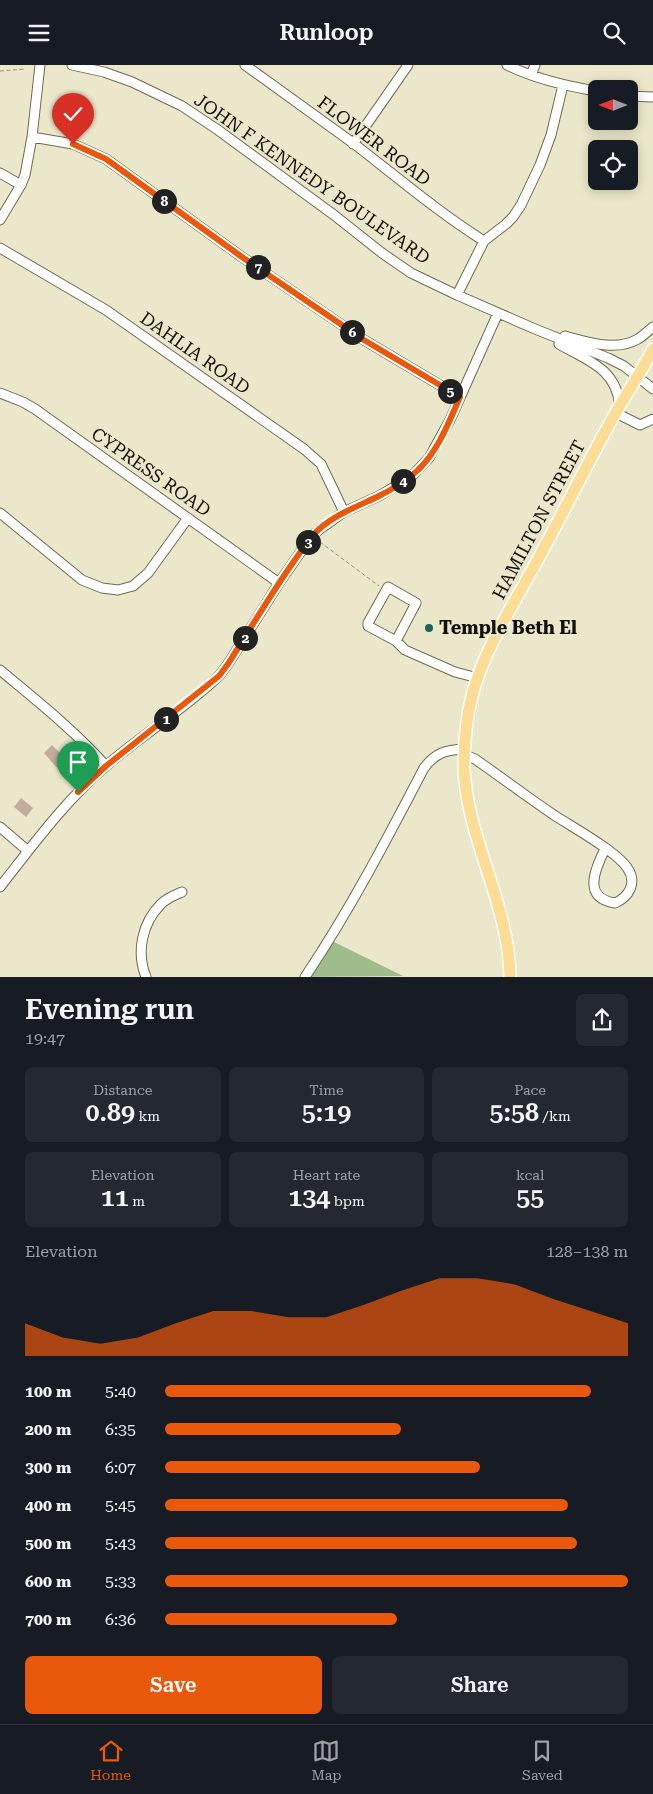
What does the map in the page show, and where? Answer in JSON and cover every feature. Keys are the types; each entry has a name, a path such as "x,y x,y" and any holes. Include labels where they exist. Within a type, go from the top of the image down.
{"main road":[{"name":"HAMILTON STREET","path":"510,977 508,944 500,909 470,817 465,784 465,752 470,705 478,678 498,635 618,410 639,377 653,349"}],"street":[{"path":"0,220 22,185 32,137 40,65"},
{"name":"JOHN F KENNEDY BOULEVARD","path":"72,65 104,72 132,82 182,106 218,129 411,273 456,295 608,358 639,377 653,389"},
{"name":"FLOWER ROAD","path":"245,65 354,144 416,195 462,228 484,241"},
{"path":"354,144 408,65"},
{"path":"507,65 563,85 588,90"},
{"path":"531,75 535,65"},
{"path":"456,295 484,241 506,224 521,205 540,165 551,135 563,85"},
{"path":"638,96 653,97"},
{"path":"32,137 73,144 106,159 242,257 364,340 460,397"},
{"path":"0,173 22,185"},
{"name":"DAHLIA ROAD","path":"0,248 106,310 304,449 321,464 344,512"},
{"path":"0,887 78,792 106,766 219,676 311,537 344,512 379,496 411,477 429,458 450,420 498,313"},
{"path":"535,329 603,345 622,345 636,340 653,327"},
{"path":"535,329 606,371 616,388 618,410 640,425 653,419"},
{"name":"CYPRESS ROAD","path":"0,393 35,409 279,583"},
{"path":"0,513 82,580 102,588 118,590 133,586 143,577 188,518"},
{"path":"396,641 416,603 388,587 368,626 396,641 405,650 413,654 455,672 478,678"},
{"path":"0,670 57,717 106,766"},
{"path":"306,977 370,871 424,768 436,755 450,750 465,752 474,759 605,849 622,861 632,876 631,888 629,893 615,903 604,900 593,888 605,849"},
{"path":"0,827 28,851"},
{"path":"146,977 141,949 142,936 161,904 182,892"}],"path":[{"path":"0,71 26,69"},
{"path":"320,541 385,591"}],"green space":[{"path":"328,939 403,976 302,977"}],"building":[{"path":"52,745 62,755 60,757 64,761 57,768 44,753"},
{"path":"21,798 33,808 26,817 14,807"}],"place":[{"name":"Temple Beth El","path":"429,628"}],"route":[{"path":"73,144 106,159 242,257 364,340 460,397 450,420 429,458 411,477 379,496 344,512 311,537 219,676 106,766 78,792"}]}
